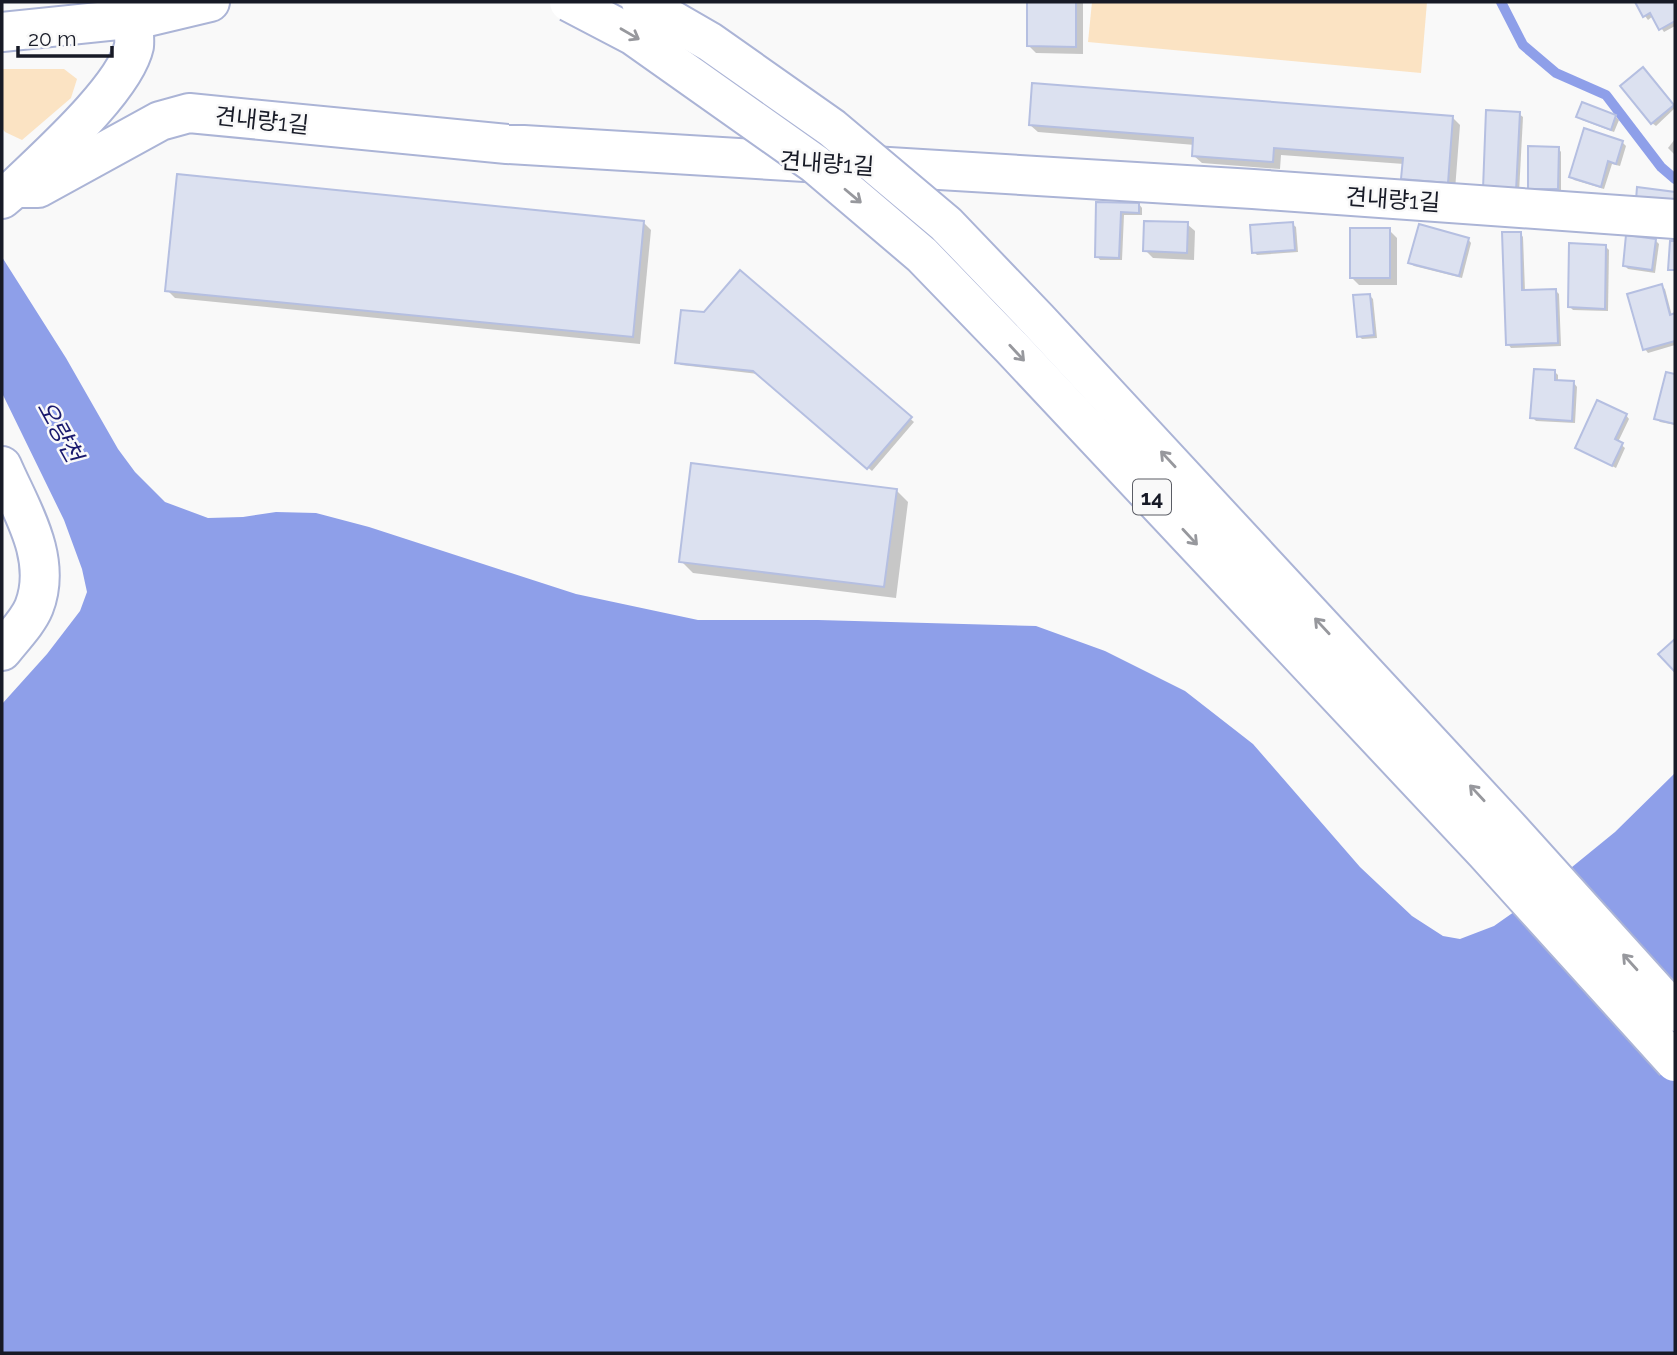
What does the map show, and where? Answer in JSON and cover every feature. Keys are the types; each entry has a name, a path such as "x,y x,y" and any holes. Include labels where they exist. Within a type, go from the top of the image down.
{"main road":[{"path":"2,32 147,17 210,2"},
{"name":"14","path":"569,2 634,36 804,156 922,255 1475,842 1675,1062"},
{"name":"14","path":"641,2 710,42 832,128 946,225 1038,320 1478,794 1675,1013"},
{"path":"6,187 70,134 125,70 134,44 133,18"},
{"name":"견내량1길","path":"6,187 38,188 160,121 189,113 507,144 1253,189 1675,219"},
{"path":"2,466 37,547 41,575 34,608 2,651"}],"shaded area":[{"path":"1092,2 1427,2 1421,73 1088,42"},
{"path":"2,69 64,69 77,79 71,98 22,140 2,128"}],"water":[{"name":"오량천","path":"2,257 66,358 118,449 135,472 165,502 208,518 276,512 316,513 369,527 576,594 698,620 818,620 1036,626 1105,651 1185,691 1253,744 1360,867 1412,916 1443,936 1460,939 1494,926 1534,898 1615,832 1675,773 1675,1353 2,1353 2,704 47,654 80,611 87,592 82,569 64,520 2,393"}],"building":[{"path":"1027,2 1076,2 1076,47 1027,46"},
{"path":"1635,2 1675,2 1675,21 1659,30 1650,13 1643,17"},
{"path":"1643,67 1674,105 1651,124 1620,86"},
{"path":"1032,83 1453,116 1448,183 1401,179 1403,158 1274,148 1273,162 1192,156 1193,138 1029,125"},
{"path":"1582,102 1616,115 1611,130 1576,117"},
{"path":"1486,110 1520,112 1516,191 1483,189"},
{"path":"1584,128 1623,141 1616,164 1608,161 1601,187 1569,177"},
{"path":"1528,146 1559,147 1558,189 1528,189"},
{"path":"177,174 644,221 633,337 165,291"},
{"path":"1637,187 1675,192 1675,205 1636,200"},
{"path":"1096,202 1139,203 1139,213 1121,212 1119,258 1095,257"},
{"path":"1144,221 1188,222 1187,253 1143,251"},
{"path":"1293,222 1295,250 1252,253 1250,225"},
{"path":"1419,224 1469,238 1459,276 1408,263"},
{"path":"1350,228 1390,228 1390,278 1350,278"},
{"path":"1502,232 1521,232 1522,290 1556,289 1558,343 1506,345"},
{"path":"1626,235 1656,239 1652,270 1623,266"},
{"path":"1670,241 1675,241 1675,270 1668,270"},
{"path":"1569,243 1606,245 1605,309 1568,307"},
{"path":"740,270 912,417 867,469 753,371 675,363 681,310 704,312"},
{"path":"1662,284 1670,315 1675,313 1675,341 1643,350 1627,294"},
{"path":"1370,294 1374,335 1357,337 1353,295"},
{"path":"1534,369 1555,370 1555,380 1574,381 1572,421 1530,418"},
{"path":"1666,372 1675,374 1675,424 1654,419"},
{"path":"1597,400 1627,414 1615,439 1623,443 1612,466 1575,448"},
{"path":"691,463 897,489 884,587 679,562"},
{"path":"1675,639 1675,672 1658,654"}],"waterway":[{"path":"1501,2 1523,45 1556,73 1606,95 1661,167 1675,179"}]}
